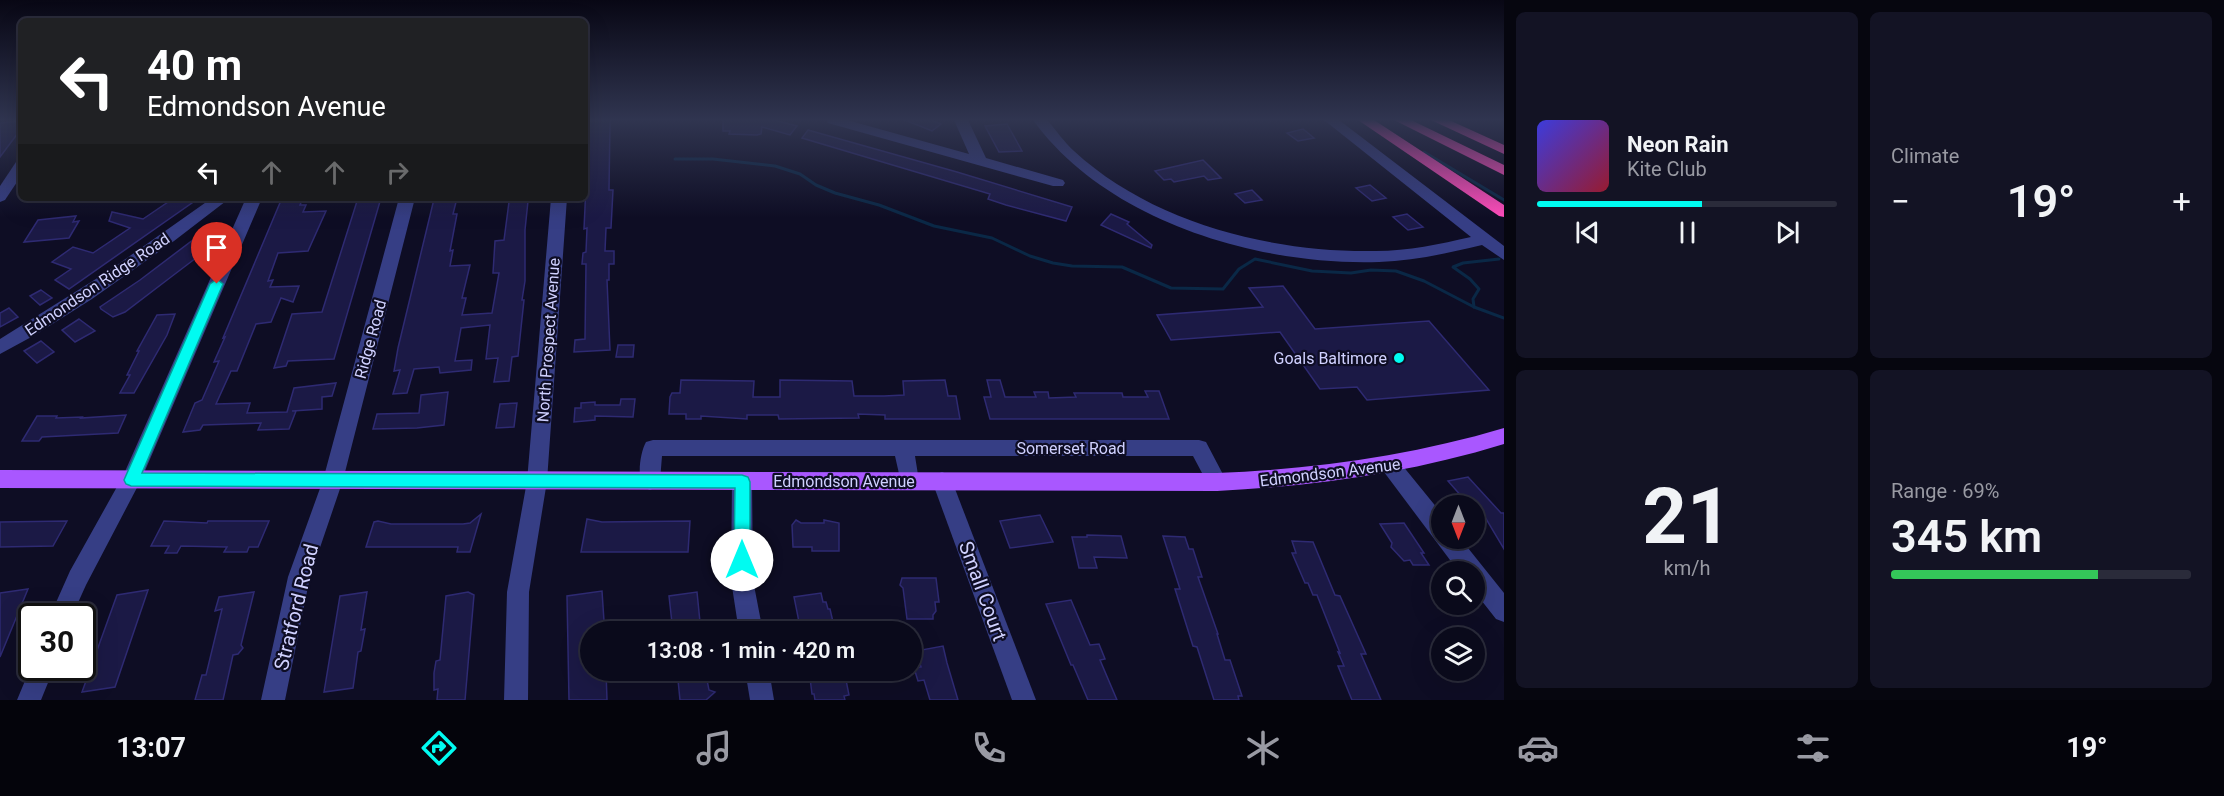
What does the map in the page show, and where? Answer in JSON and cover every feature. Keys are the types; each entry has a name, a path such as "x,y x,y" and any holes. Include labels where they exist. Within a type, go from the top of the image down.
{"highway":[{"path":"1414,153 1504,212"},
{"path":"1467,153 1504,171"}],"main road":[{"name":"Edmondson Avenue","path":"0,479 1217,482 1300,477 1391,466 1435,457 1504,436"}],"street":[{"path":"950,153 1058,183"},
{"path":"976,153 980,161"},
{"path":"1067,153 1124,194 1176,218 1242,239 1323,255 1376,257 1427,253 1484,239"},
{"path":"1373,153 1504,254"},
{"path":"0,197 18,170"},
{"name":"Edmondson Ridge Road","path":"0,347 42,323 141,258 218,201"},
{"path":"67,603 131,480 253,201"},
{"name":"Ridge Road","path":"333,480 406,201"},
{"name":"North Prospect Avenue","path":"516,700 518,592 537,481 559,201"},
{"path":"904,447 909,481"},
{"name":"Somerset Road","path":"650,481 653,448 904,447 1199,448 1217,482"},
{"path":"1391,466 1431,517"},
{"name":"Stratford Road","path":"273,700 299,577 333,480"},
{"name":"Small Court","path":"942,481 1023,700"},
{"path":"742,482 742,580 749,621"},
{"path":"1456,549 1466,561"},
{"path":"1485,586 1504,611"},
{"path":"29,700 37,681"},
{"path":"759,681 762,700"}],"building":[{"path":"588,153 610,153 609,190 613,190 611,228 606,228 605,251 614,251 614,264 609,264 609,280 607,280 610,350 574,352 575,340 585,339 586,264 582,264 583,253 586,252 587,228 584,229 585,201 588,201"},
{"path":"851,153 888,153 1072,207 1066,221 988,199 990,194"},
{"path":"1203,160 1221,178 1208,180 1204,176 1174,182 1171,179 1164,180 1155,171"},
{"path":"1370,185 1386,198 1372,201 1356,188"},
{"path":"1252,190 1262,200 1245,203 1235,194"},
{"path":"170,201 195,201 69,289 55,280 71,269 52,262 73,247 93,253 130,228 109,221 112,212 143,219"},
{"path":"281,201 302,201 300,205 306,205 303,212 326,211 308,251 278,253 268,281 273,280 270,287 299,286 293,302 281,298 271,322 256,324 237,371 231,371 216,404 250,403 247,413 287,412 294,388 336,383 332,396 322,397 322,409 292,411 296,411 289,429 258,430 261,423 203,425 200,430 183,432 195,403 202,400 219,361 214,362 225,337 223,338"},
{"path":"357,201 380,201 334,359 288,361 286,366 274,368 292,314 322,312"},
{"path":"434,201 456,201 453,214 457,214 450,251 453,250 450,266 470,265 462,298 466,298 462,315 492,313 499,273 493,273 495,241 504,240 509,202 528,201 525,230 525,281 522,300 524,300 518,356 512,357 509,381 494,382 498,358 486,359 490,325 461,328 455,361 472,360 471,370 440,373 439,367 414,369 407,393 393,394 400,370 394,371"},
{"path":"1111,214 1129,222 1127,224 1152,245 1151,248 1101,225"},
{"path":"1407,214 1423,227 1408,230 1393,217"},
{"path":"76,216 73,222 79,221 69,238 24,242 38,220"},
{"path":"210,227 222,231 202,249 204,249 198,254 200,255 125,312 113,317 101,309 100,307"},
{"path":"1283,286 1315,329 1429,321 1489,390 1367,400 1357,387 1320,389 1280,332 1171,340 1157,315 1263,307 1249,288"},
{"path":"41,290 52,298 40,305 30,296"},
{"path":"9,308 18,317 0,327 0,313"},
{"path":"175,314 167,335 134,393 120,393 130,375 127,375 139,351 137,351 157,315"},
{"path":"79,319 95,331 75,342 62,330"},
{"path":"41,341 54,352 37,363 24,351"},
{"path":"618,345 634,345 633,357 616,357"},
{"path":"681,380 754,381 753,397 780,397 780,380 852,381 854,396 884,396 904,395 903,381 945,380 948,396 956,396 960,419 885,419 885,415 858,414 859,418 779,419 778,415 747,415 747,419 701,416 701,419 686,419 686,414 669,414 670,397 672,393 680,393"},
{"path":"987,380 1000,380 1005,397 1036,397 1034,392 1048,392 1049,398 1076,397 1074,393 1122,393 1123,397 1148,397 1145,391 1159,391 1169,419 990,419 984,397 991,397"},
{"path":"448,392 444,425 373,429 377,414 419,413 421,395"},
{"path":"621,399 635,399 633,417 595,416 595,420 574,422 575,408 581,408 581,403 620,405"},
{"path":"517,403 514,427 496,428 500,404"},
{"path":"126,415 118,433 42,437 39,441 22,441 37,416 81,418"},
{"path":"1468,477 1484,495 1460,495 1448,481"},
{"path":"1485,496 1501,513 1504,513 1504,549 1485,517"},
{"path":"481,514 470,552 457,552 458,547 366,547 374,522 463,524 470,523"},
{"path":"1040,515 1053,542 1010,548 1000,521"},
{"path":"587,519 602,522 690,521 688,552 581,552"},
{"path":"796,520 801,523 824,523 824,520 839,523 839,551 812,551 812,547 793,547 792,525"},
{"path":"67,521 53,546 0,547 0,522"},
{"path":"164,521 207,523 208,521 269,521 258,547 249,547 247,552 224,552 227,547 181,546 177,553 165,553 169,546 151,546"},
{"path":"1404,523 1424,553 1421,553 1429,565 1413,565 1410,560 1404,561 1391,547 1392,543 1380,524"},
{"path":"1087,535 1121,536 1127,558 1094,557 1097,568 1079,568 1072,537 1087,537"},
{"path":"1163,536 1185,537 1189,549 1193,549 1202,577 1198,577 1225,660 1230,660 1242,696 1238,696 1239,700 1214,700 1197,647 1193,646 1175,589 1180,589"},
{"path":"1292,541 1313,542 1335,595 1340,596 1366,654 1361,654 1381,700 1352,700 1338,666 1344,666 1338,652 1340,653 1317,595 1313,595 1308,583 1305,583 1292,553 1296,553"},
{"path":"902,578 936,578 939,602 935,602 936,611 933,619 907,619 903,588 900,585"},
{"path":"28,589 22,603 18,603 18,613 0,657 0,593"},
{"path":"148,590 115,687 82,692 86,681 96,681 96,653 117,595"},
{"path":"602,591 604,621 580,621 580,681 606,681 607,700 569,700 567,596"},
{"path":"254,592 241,645 243,648 238,654 233,655 223,700 195,700 202,675 206,675 222,609 215,611 219,597"},
{"path":"367,592 361,630 365,629 361,651 358,652 353,688 324,692 340,596"},
{"path":"468,592 474,595 465,700 437,700 438,689 434,690 434,673 436,661 440,660 446,596"},
{"path":"697,592 700,621 672,621 669,596"},
{"path":"821,593 823,602 826,602 830,609 833,621 799,621 794,597"},
{"path":"1071,600 1090,645 1099,644 1105,659 1100,660 1117,700 1088,700 1071,665 1046,604"},
{"path":"943,646 958,700 930,700 924,680 922,680 922,650"},
{"path":"678,681 707,681 709,690 715,692 706,700 680,700"},
{"path":"810,681 846,681 849,695 844,696 845,700 815,700"}],"waterway":[{"path":"1425,153 1504,200"},
{"path":"675,159 713,159 775,166 800,174 816,185 835,193 879,205 934,226 992,238 1030,256 1072,266 1122,267 1171,288 1223,289 1239,269 1255,259 1312,271 1351,273 1371,270 1396,271 1424,281 1474,307"},
{"path":"1474,307 1473,299 1479,289 1470,279 1453,267 1463,263 1499,259"},
{"path":"1474,307 1504,318"}],"place":[{"name":"Goals Baltimore","path":"1399,358"}],"route":[{"path":"217,284 131,480 742,482 742,560"}]}
